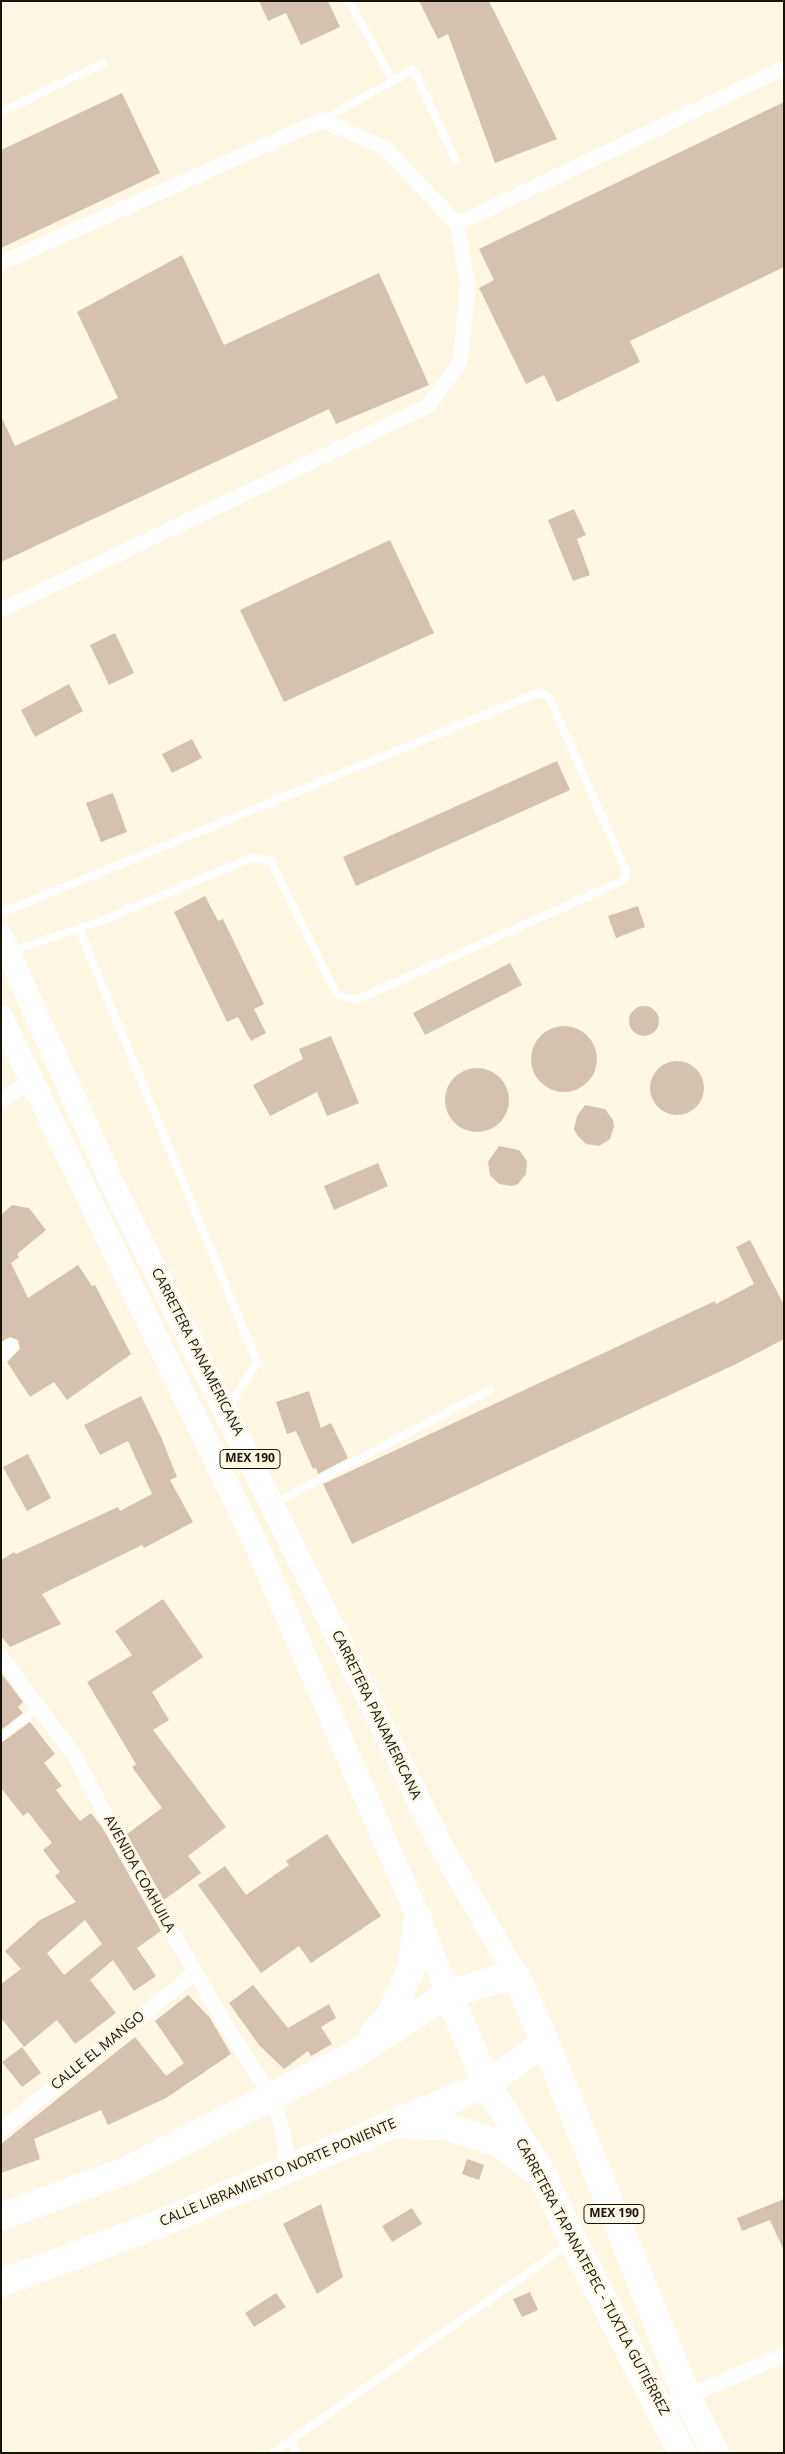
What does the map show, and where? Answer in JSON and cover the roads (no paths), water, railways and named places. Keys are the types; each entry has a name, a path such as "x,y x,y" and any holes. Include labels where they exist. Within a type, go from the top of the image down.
{"highway":[{"path":"355,2054 390,2016 394,2008 412,1968 418,1917"},
{"path":"1,2217 127,2170 355,2054 448,1994 515,1974"},
{"name":"CARRETERA TAPANATEPEC - TUXTLA GUTIÉRREZ","path":"515,1974 545,2042 687,2397 715,2453"},
{"name":"CARRETERA TAPANATEPEC - TUXTLA GUTIÉRREZ","path":"448,1994 487,2084 543,2176 682,2453"},
{"name":"CALLE LIBRAMIENTO NORTE PONIENTE","path":"1,2283 159,2224 487,2084 545,2042"},
{"path":"389,2125 444,2126 498,2143 543,2176"}],"main road":[{"name":"CARRETERA PANAMERICANA","path":"4,948 111,1181 445,1853 515,1974"},
{"name":"MEX 190","path":"1,1017 255,1542 418,1917 448,1994"}],"street":[{"path":"457,224 784,68"},
{"path":"1,263 322,120 385,148 457,224 468,285 460,362 428,406 1,610"},
{"path":"1,1100 32,1080"},
{"name":"AVENIDA COAHUILA","path":"1,1657 74,1755 195,1973 271,2097 282,2124 286,2149 282,2172"},
{"name":"CALLE EL MANGO","path":"1,2130 195,1973"},
{"path":"660,2408 784,2355"}],"lane":[{"path":"349,1 393,81"},
{"path":"1,112 104,63"},
{"path":"322,120 413,69 456,161"},
{"path":"1,913 540,692 549,697 626,871 624,880 356,1000 338,995 270,860 251,858 79,929 4,948"},
{"path":"79,929 257,1362 226,1411"},
{"path":"272,1504 490,1390"},
{"path":"1,1737 39,1707"},
{"path":"273,2453 574,2241"},
{"path":"290,2441 297,2453"}]}
